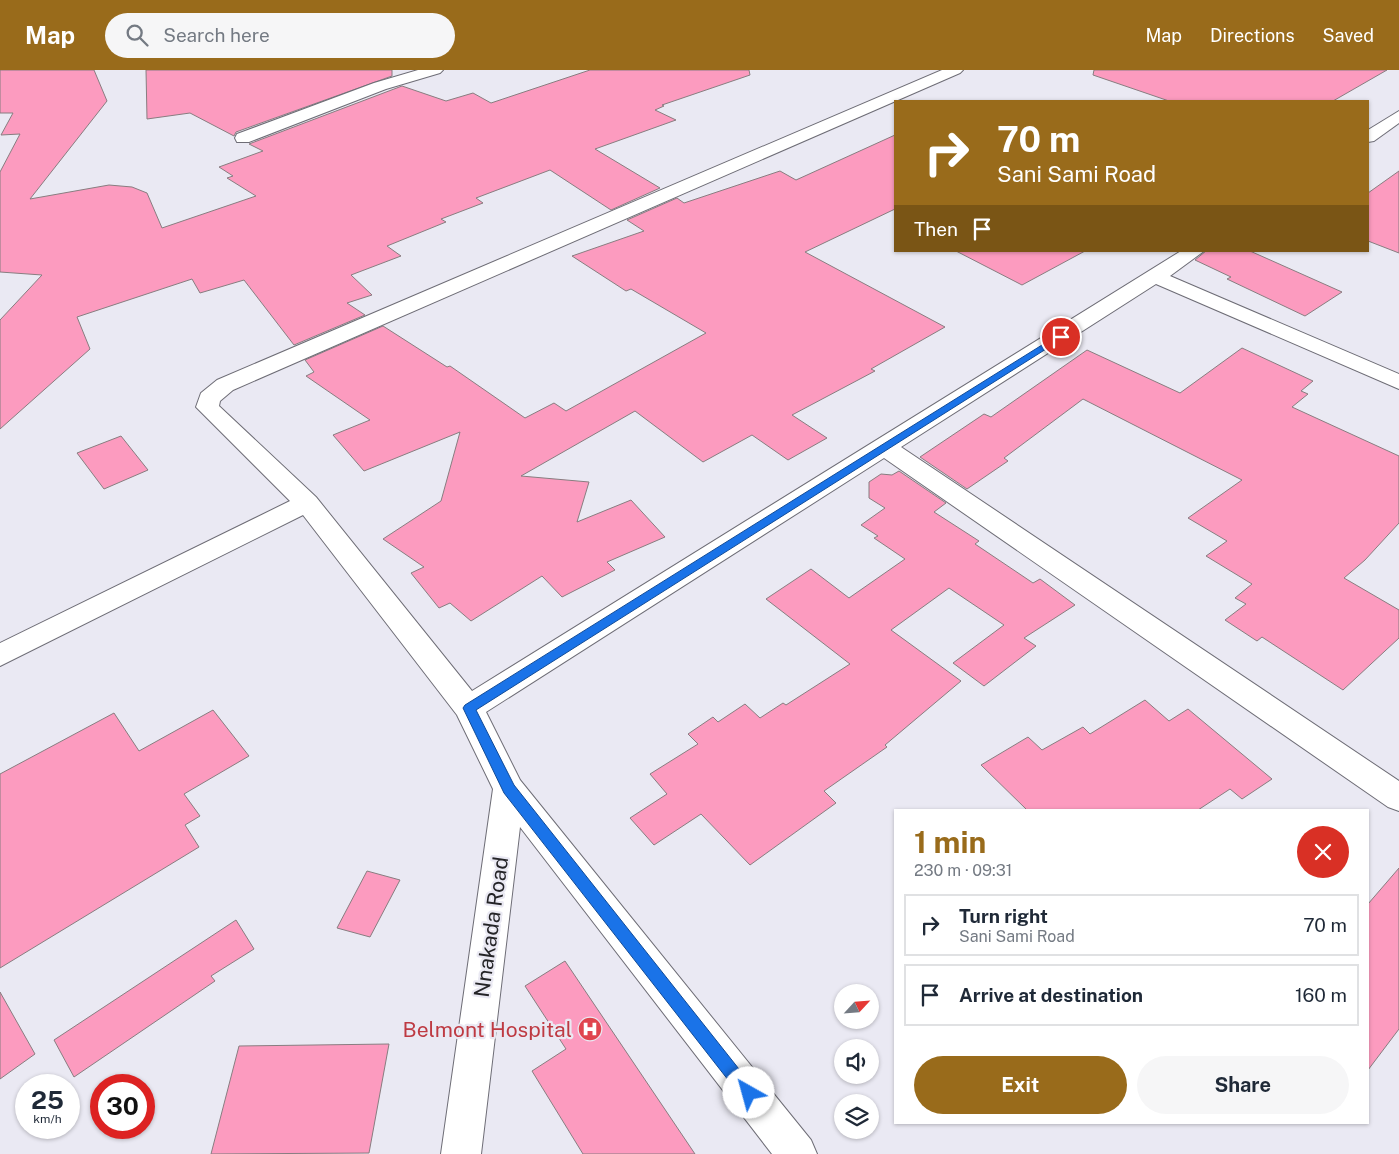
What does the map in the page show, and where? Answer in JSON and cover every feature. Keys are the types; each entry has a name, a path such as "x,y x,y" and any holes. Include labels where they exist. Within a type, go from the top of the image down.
{"street":[{"path":"243,138 380,86 435,70"},
{"path":"797,1154 509,789 469,708 307,503 207,407 210,398 225,385 955,70"},
{"path":"1369,136 1399,116"},
{"path":"469,708 1194,252"},
{"path":"1156,277 1399,382"},
{"path":"885,447 1399,798"},
{"path":"0,655 307,503"},
{"name":"Nnakada Road","path":"461,1154 509,789"}],"building":[{"path":"0,70 94,70 107,101 30,199 109,185 132,187 147,193 162,228 256,196 227,178 233,176 219,167 263,151 249,144 402,86 446,101 473,93 491,103 590,70 749,70 750,75 662,105 664,106 655,110 676,120 595,149 660,188 611,210 550,170 476,198 483,203 441,219 446,222 387,246 401,256 351,275 372,295 347,303 365,315 294,345 244,280 200,293 192,279 77,317 90,349 0,429 0,320 42,275 0,272 0,172 20,134 1,135 13,113 0,113"},
{"path":"146,70 392,70 392,76 236,132 234,136 190,113 147,119"},
{"path":"1094,70 1387,70 1335,100 1166,100 1093,75"},
{"path":"894,135 894,209 805,252 945,327 871,369 875,371 792,415 827,438 788,460 752,435 703,462 635,411 521,476 589,482 577,522 631,500 665,537 607,562 615,570 562,597 542,576 471,621 450,603 439,608 411,573 424,567 383,539 441,501 460,432 364,471 333,435 370,420 306,376 314,372 305,360 383,326 447,367 450,366 525,418 554,403 566,411 706,333 631,289 626,291 572,256 644,231 627,220 677,198 684,203 780,171 796,180"},
{"path":"1399,171 1399,253 1369,241 1369,192"},
{"path":"958,252 1083,252 1022,285"},
{"path":"1205,252 1252,252 1342,292 1305,316 1227,279 1231,277 1195,260"},
{"path":"1242,348 1313,381 1301,391 1308,394 1292,407 1399,456 1399,523 1365,560 1344,578 1399,610 1399,638 1343,690 1262,637 1257,641 1225,620 1246,604 1235,598 1252,584 1206,556 1227,541 1188,518 1242,480 1083,399 1004,458 1008,461 967,489 920,457 984,414 991,417 1087,350 1180,393"},
{"path":"121,436 148,470 104,489 77,453"},
{"path":"899,471 946,503 934,512 979,541 975,544 1033,583 1040,579 1075,605 1024,638 1036,646 984,686 953,663 1004,625 949,588 891,630 961,681 885,745 887,747 824,791 836,803 750,865 701,814 654,845 630,818 667,794 650,774 698,744 688,734 713,717 718,722 745,704 760,718 783,703 786,705 850,664 766,599 811,569 849,598 905,559 874,538 878,536 861,525 885,508 869,498 869,482 881,474 892,475"},
{"path":"1145,700 1169,721 1188,709 1272,779 1242,799 1230,789 1200,809 1026,809 981,765 1028,737 1042,750 1083,727 1090,734"},
{"path":"213,710 249,756 184,794 200,816 185,825 199,847 0,968 0,774 114,713 139,751"},
{"path":"1399,868 1399,1029 1369,1069 1369,903"},
{"path":"367,871 400,880 370,937 337,928"},
{"path":"236,920 254,949 211,976 215,981 78,1074 72,1074 54,1040"},
{"path":"565,961 695,1154 583,1154 532,1071 566,1049 525,986"},
{"path":"0,992 35,1054 0,1079"},
{"path":"389,1044 369,1153 211,1154 239,1046"}],"place":[{"name":"Belmont Hospital","path":"590,1029"}],"route":[{"path":"749,1093 509,789 469,708 1061,337"}]}
